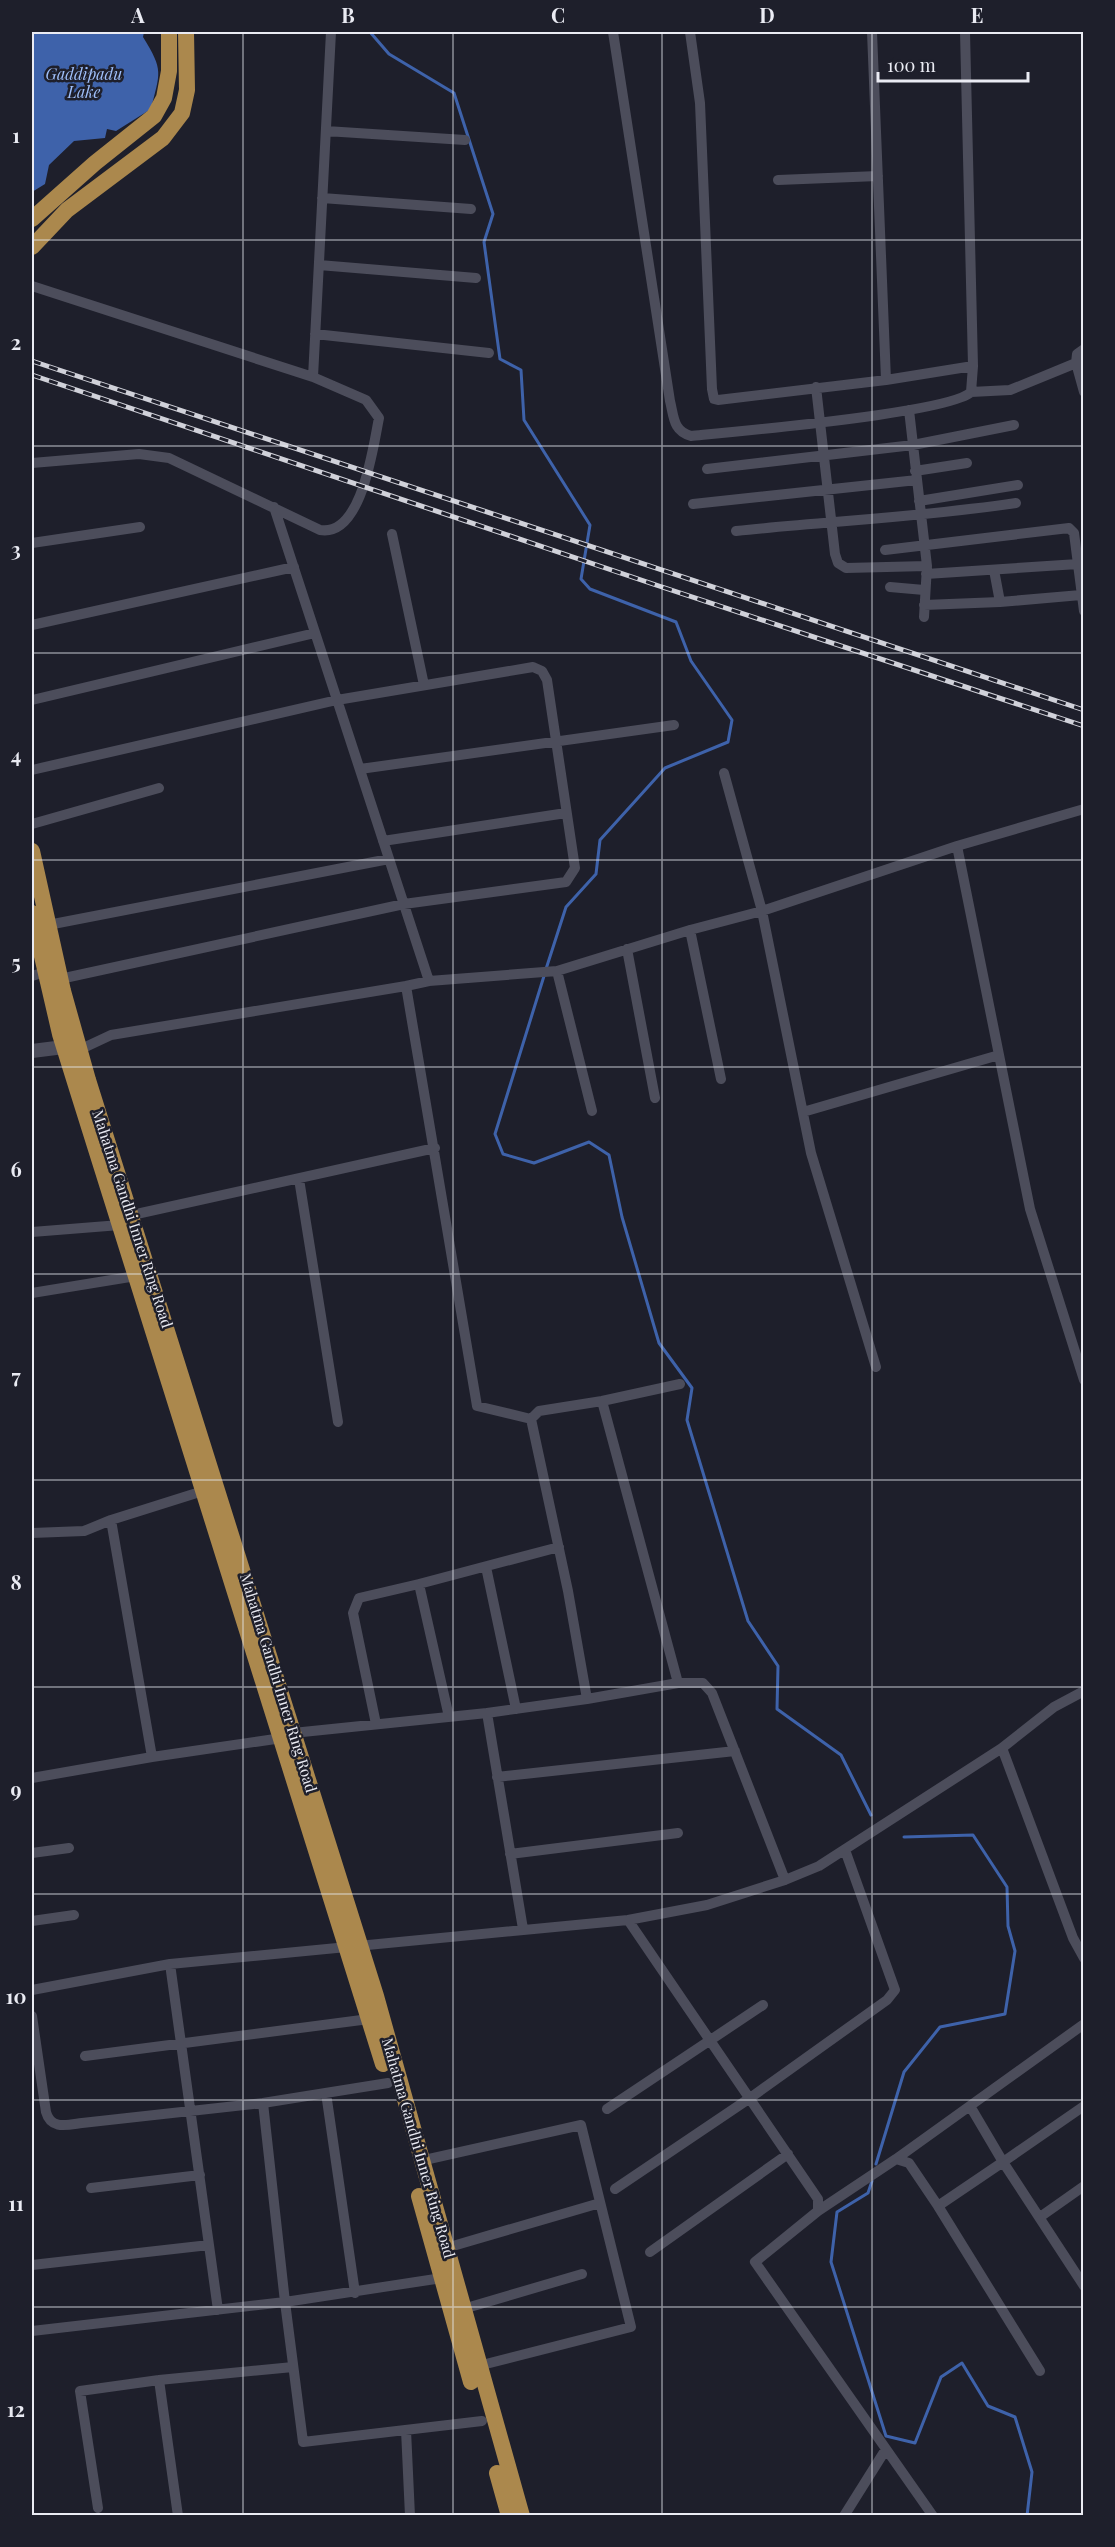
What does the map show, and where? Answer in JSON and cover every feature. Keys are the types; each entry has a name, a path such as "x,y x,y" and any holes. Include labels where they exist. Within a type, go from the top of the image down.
{"main road":[{"path":"32,219 94,163 153,116 164,98 169,71 169,32"},
{"path":"32,247 67,210 163,138 182,113 187,90 186,32"},
{"name":"Mahatma Gandhi Inner Ring Road","path":"32,851 48,925 46,976"},
{"name":"Mahatma Gandhi Inner Ring Road","path":"32,913 46,976 72,1048 420,2161 522,2516"},
{"name":"Mahatma Gandhi Inner Ring Road","path":"126,1220 136,1276 203,1491 288,1736"},
{"name":"Mahatma Gandhi Inner Ring Road","path":"354,1947 369,2019 510,2516"}],"street":[{"path":"313,377 332,32"},
{"path":"614,32 670,401 676,428 681,433 691,436 909,410 962,398 971,392 1010,390 1076,363"},
{"path":"690,32 700,103 714,399 724,400 886,380 973,366"},
{"path":"872,32 886,380"},
{"path":"965,32 973,366 971,392"},
{"path":"326,131 465,140"},
{"path":"778,180 878,176"},
{"path":"322,198 471,208"},
{"path":"319,266 476,278"},
{"path":"32,286 313,377 366,400 379,418 369,473 349,517 334,530 320,531 274,507 169,458 155,454 32,463"},
{"path":"315,334 489,353"},
{"path":"1083,349 1077,354 1076,363 1083,392"},
{"path":"816,387 835,555 841,567 994,570 1080,561"},
{"path":"909,410 926,570 924,617"},
{"path":"707,469 913,445 1014,424"},
{"path":"693,504 916,476 967,463"},
{"path":"919,501 1018,485"},
{"path":"736,531 831,521 940,514 1016,503"},
{"path":"274,507 429,981"},
{"path":"32,543 140,527"},
{"path":"885,550 1070,528 1074,533 1080,561 1083,611"},
{"path":"392,534 424,685"},
{"path":"32,625 294,567"},
{"path":"994,570 1000,602"},
{"path":"890,587 924,590"},
{"path":"924,605 1000,602 1082,590"},
{"path":"32,700 315,633"},
{"path":"32,770 337,700 533,667 542,671 547,680 574,868 566,882 404,904 46,976"},
{"path":"360,769 674,724"},
{"path":"724,773 762,911 811,1153 876,1366"},
{"path":"32,824 159,789"},
{"path":"32,1052 72,1048 111,1035 429,981 553,972 690,930 762,911 957,846 1083,809"},
{"path":"383,841 566,813"},
{"path":"957,846 1030,1209 1083,1380"},
{"path":"48,925 389,859"},
{"path":"690,930 721,1079"},
{"path":"627,950 655,1098"},
{"path":"553,972 592,1112"},
{"path":"405,986 435,1148 477,1406 531,1419"},
{"path":"803,1112 999,1055"},
{"path":"32,1232 126,1220 435,1148"},
{"path":"299,1179 338,1422"},
{"path":"32,1293 136,1276"},
{"path":"531,1419 539,1411 602,1401 680,1384"},
{"path":"602,1401 678,1683"},
{"path":"531,1419 559,1547 587,1699"},
{"path":"32,1533 84,1531 111,1520 203,1491"},
{"path":"111,1520 152,1757"},
{"path":"376,1724 353,1613 358,1598 559,1547"},
{"path":"486,1567 516,1709"},
{"path":"419,1584 449,1717"},
{"path":"32,1778 288,1736 376,1724 487,1713 678,1683 703,1683 710,1689 785,1880"},
{"path":"32,1990 170,1964 628,1920 707,1905 785,1880 819,1866 1002,1748 1054,1707 1083,1691"},
{"path":"487,1713 523,1929"},
{"path":"1002,1748 1083,1958"},
{"path":"497,1777 735,1751"},
{"path":"510,1854 678,1833"},
{"path":"32,1853 69,1848"},
{"path":"615,2189 750,2098 887,2000 896,1990 845,1850"},
{"path":"32,1921 74,1915"},
{"path":"628,1920 818,2199 818,2211"},
{"path":"170,1964 183,2042 218,2310"},
{"path":"607,2109 763,2005"},
{"path":"32,2016 46,2112 52,2124 82,2124 263,2103 388,2083"},
{"path":"85,2056 369,2019"},
{"path":"933,2516 755,2262 818,2211 896,2159 1083,2024"},
{"path":"326,2093 355,2293"},
{"path":"263,2103 303,2442 482,2421"},
{"path":"970,2106 1003,2162 1083,2286"},
{"path":"938,2206 1083,2106"},
{"path":"420,2161 581,2125 632,2327 478,2366"},
{"path":"650,2252 788,2154"},
{"path":"896,2159 909,2163 1040,2371"},
{"path":"91,2188 200,2175"},
{"path":"1040,2217 1083,2186"},
{"path":"446,2248 600,2203"},
{"path":"32,2265 209,2245"},
{"path":"463,2308 582,2274"},
{"path":"32,2331 355,2293 442,2278"},
{"path":"98,2508 80,2391 159,2380 293,2367"},
{"path":"159,2380 178,2516"},
{"path":"406,2430 410,2516"},
{"path":"844,2516 886,2449"}],"water":[{"name":"Gaddipadu Lake","path":"32,32 144,32 143,37 157,65 158,79 151,109 116,131 107,129 105,138 74,141 49,165 45,184 32,192"}],"waterway":[{"path":"370,32 389,54 454,93 493,214 484,242 500,359 521,370 524,420 590,525 581,579 590,589 676,622 691,661 732,720 728,742 665,768 600,840 596,874 566,907 546,969"},
{"path":"544,976 495,1134 503,1154 534,1163 589,1142 609,1155 622,1217 659,1343 692,1388 687,1420 748,1621 778,1666 777,1709 841,1755 871,1815"},
{"path":"876,2164 904,2072 940,2027 1005,2014 1015,1951 1008,1926 1007,1887 973,1835 904,1837"},
{"path":"872,2181 868,2193 837,2212 831,2262 886,2436 915,2443 941,2377 962,2363 988,2406 1015,2417 1032,2472 1027,2516"}],"railway":[{"path":"32,361 1084,710"},
{"path":"32,375 1084,726"}]}
